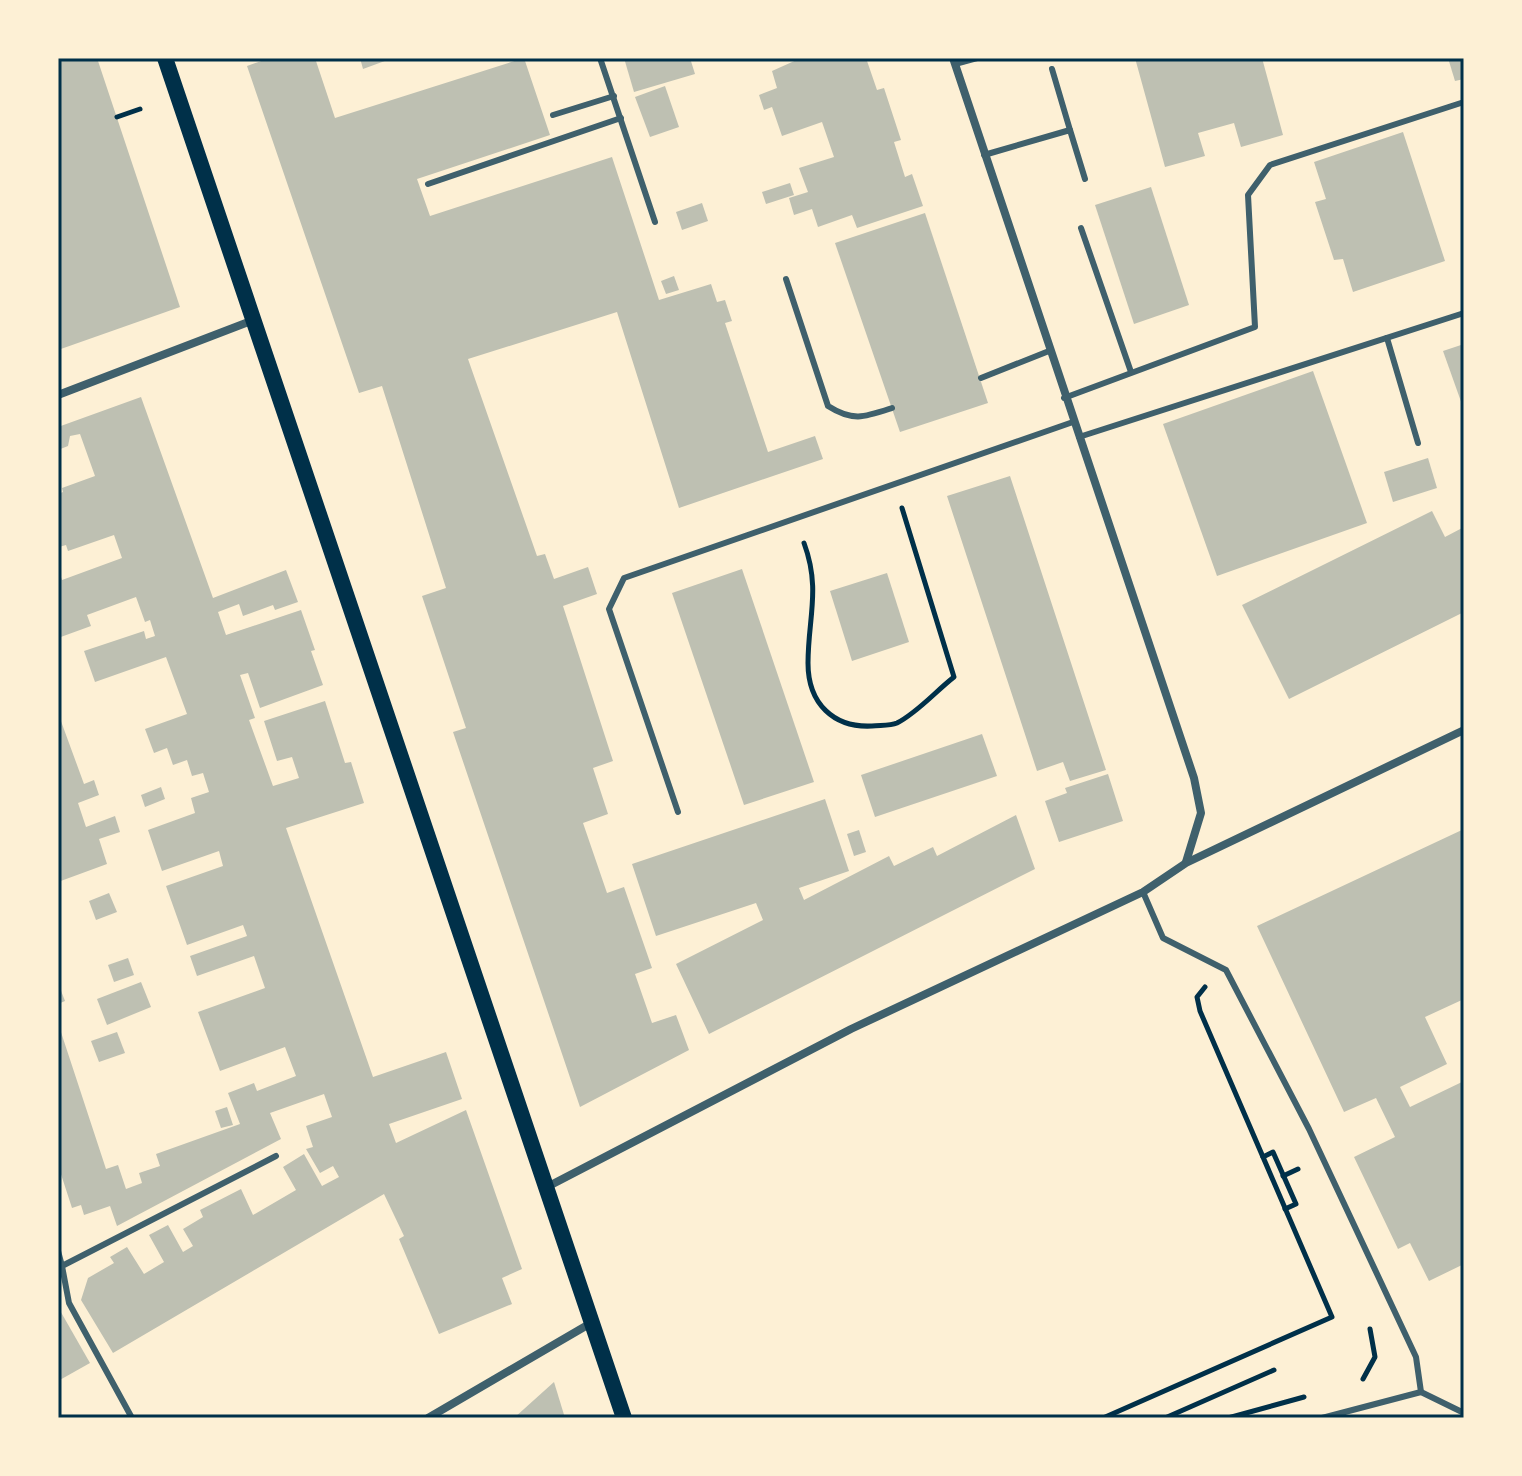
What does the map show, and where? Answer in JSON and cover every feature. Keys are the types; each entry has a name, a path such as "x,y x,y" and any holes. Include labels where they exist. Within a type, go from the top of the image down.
{"main road":[{"path":"165,58 251,321 624,1418"}],"street":[{"path":"954,61 1064,398 1194,778 1201,813 1186,863"},
{"path":"58,395 251,321"},
{"path":"545,1188 851,1029 1143,892 1186,863 1464,730"},
{"path":"428,1418 591,1323"}],"lane":[{"path":"600,58 655,222"},
{"path":"954,61 977,58"},
{"path":"1052,69 1085,179"},
{"path":"553,115 614,96"},
{"path":"1064,398 1255,327 1248,195 1270,165 1464,102"},
{"path":"428,184 621,118"},
{"path":"984,155 1070,130"},
{"path":"1081,228 1131,372"},
{"path":"786,279 828,406 846,417 866,416 892,408"},
{"path":"1078,437 1464,313"},
{"path":"1387,338 1418,443"},
{"path":"981,378 1049,351"},
{"path":"678,812 609,609 624,578 1073,422"},
{"path":"1143,892 1163,938 1226,970 1309,1129 1416,1357 1421,1392"},
{"path":"60,1264 276,1156"},
{"path":"58,1251 69,1303 132,1418"},
{"path":"1322,1418 1421,1392 1464,1413"}],"path":[{"path":"117,117 140,109"},
{"path":"796,519 813,567 815,595 808,663 812,688 827,716 852,727 895,724 954,677 894,484"},
{"path":"1103,1418 1332,1317 1200,1011 1197,997 1211,981"},
{"path":"1263,1157 1273,1152 1296,1204 1285,1209"},
{"path":"1361,1382 1375,1357 1368,1323"},
{"path":"1165,1418 1274,1370"},
{"path":"1228,1418 1317,1394"}],"building":[{"path":"58,58 97,58 180,307 58,350"},
{"path":"270,58 315,58 335,118 524,58 550,135 417,179 430,216 612,157 659,300 711,284 717,302 725,300 732,321 725,323 768,452 815,436 823,459 679,508 617,312 468,359 537,556 545,554 554,579 588,567 597,594 563,606 613,761 593,768 608,814 583,823 607,893 624,887 652,968 635,974 652,1023 676,1015 689,1050 580,1107 453,732 466,728 422,596 446,588 382,386 359,393 247,66"},
{"path":"360,58 393,58 363,69"},
{"path":"624,58 690,58 695,74 634,92"},
{"path":"801,58 866,58 877,90 884,88 901,140 894,142 905,177 912,174 923,206 857,228 852,215 818,227 812,209 794,215 789,198 808,192 799,168 834,157 822,122 782,136 772,107 764,110 759,95 777,88 772,71"},
{"path":"1135,58 1262,58 1283,135 1241,147 1234,123 1198,133 1205,156 1165,167"},
{"path":"1448,58 1464,58 1464,79 1455,81"},
{"path":"665,86 679,127 650,137 635,97"},
{"path":"1403,132 1445,261 1353,292 1343,259 1334,260 1315,202 1326,199 1314,162"},
{"path":"790,183 794,195 766,204 762,192"},
{"path":"1151,187 1189,305 1134,324 1095,205"},
{"path":"702,203 708,221 682,230 676,212"},
{"path":"925,213 988,403 900,432 835,243"},
{"path":"674,276 679,290 666,294 661,281"},
{"path":"1464,344 1464,410 1443,351"},
{"path":"1313,371 1367,523 1217,576 1163,424"},
{"path":"141,397 213,598 286,570 298,602 275,610 273,605 243,616 239,604 218,612 226,635 301,610 315,650 311,651 323,685 260,708 248,673 240,675 255,718 249,720 273,786 299,778 292,757 277,761 264,721 325,701 345,763 351,762 364,803 286,828 373,1077 446,1052 462,1099 389,1124 396,1143 466,1110 522,1269 502,1278 512,1304 439,1334 399,1239 404,1236 384,1194 113,1353 81,1300 88,1278 114,1263 110,1257 127,1247 144,1274 164,1262 149,1235 168,1225 183,1252 193,1246 183,1229 203,1217 200,1210 241,1189 253,1215 296,1190 283,1167 304,1154 322,1186 339,1177 333,1166 320,1173 306,1149 313,1147 306,1126 332,1117 324,1094 270,1113 281,1139 117,1226 110,1206 84,1215 81,1205 72,1208 58,1165 58,1023 106,1169 118,1165 126,1189 142,1183 139,1173 160,1166 156,1154 240,1124 228,1093 254,1083 257,1091 296,1076 285,1047 220,1071 198,1012 265,988 254,956 197,976 190,956 247,936 243,925 187,945 166,886 223,866 219,851 162,871 148,830 195,813 191,798 209,792 203,773 192,776 187,760 173,765 167,748 154,753 145,729 187,714 166,657 95,682 84,651 144,631 146,639 155,636 150,620 145,622 136,597 87,615 91,626 58,638 58,568 62,580 122,558 114,535 68,551 66,545 59,547 58,494 63,492 62,488 95,476 80,434 70,436 68,446 58,450 58,427"},
{"path":"1428,458 1437,488 1393,502 1384,472"},
{"path":"1010,476 1106,770 1070,781 1063,762 1037,771 947,496"},
{"path":"1432,511 1445,537 1464,527 1464,612 1289,699 1242,605"},
{"path":"742,569 814,782 744,805 672,593"},
{"path":"887,573 909,642 852,661 830,591"},
{"path":"58,713 84,784 94,780 99,795 78,803 86,827 115,816 120,832 99,839 107,864 58,882 61,864"},
{"path":"982,734 997,776 875,817 861,775"},
{"path":"1108,774 1123,821 1059,842 1045,801 1067,793 1065,788"},
{"path":"161,787 165,799 145,807 141,795"},
{"path":"825,799 849,871 799,888 804,900 889,856 894,866 933,847 937,856 1016,815 1035,869 709,1034 676,964 763,920 756,903 656,936 632,864"},
{"path":"1464,829 1464,999 1425,1017 1447,1064 1400,1087 1410,1107 1464,1081 1464,1264 1429,1281 1410,1243 1398,1249 1354,1157 1395,1137 1376,1098 1344,1112 1257,926"},
{"path":"859,830 866,852 854,856 847,834"},
{"path":"109,893 117,912 96,920 89,901"},
{"path":"128,958 134,975 114,982 108,965"},
{"path":"141,982 151,1007 107,1025 97,999"},
{"path":"58,983 65,1001 58,1004"},
{"path":"117,1032 125,1053 99,1062 91,1041"},
{"path":"227,1107 233,1125 221,1128 215,1111"},
{"path":"58,1307 90,1363 58,1381"},
{"path":"554,1382 565,1418 514,1418"}]}
